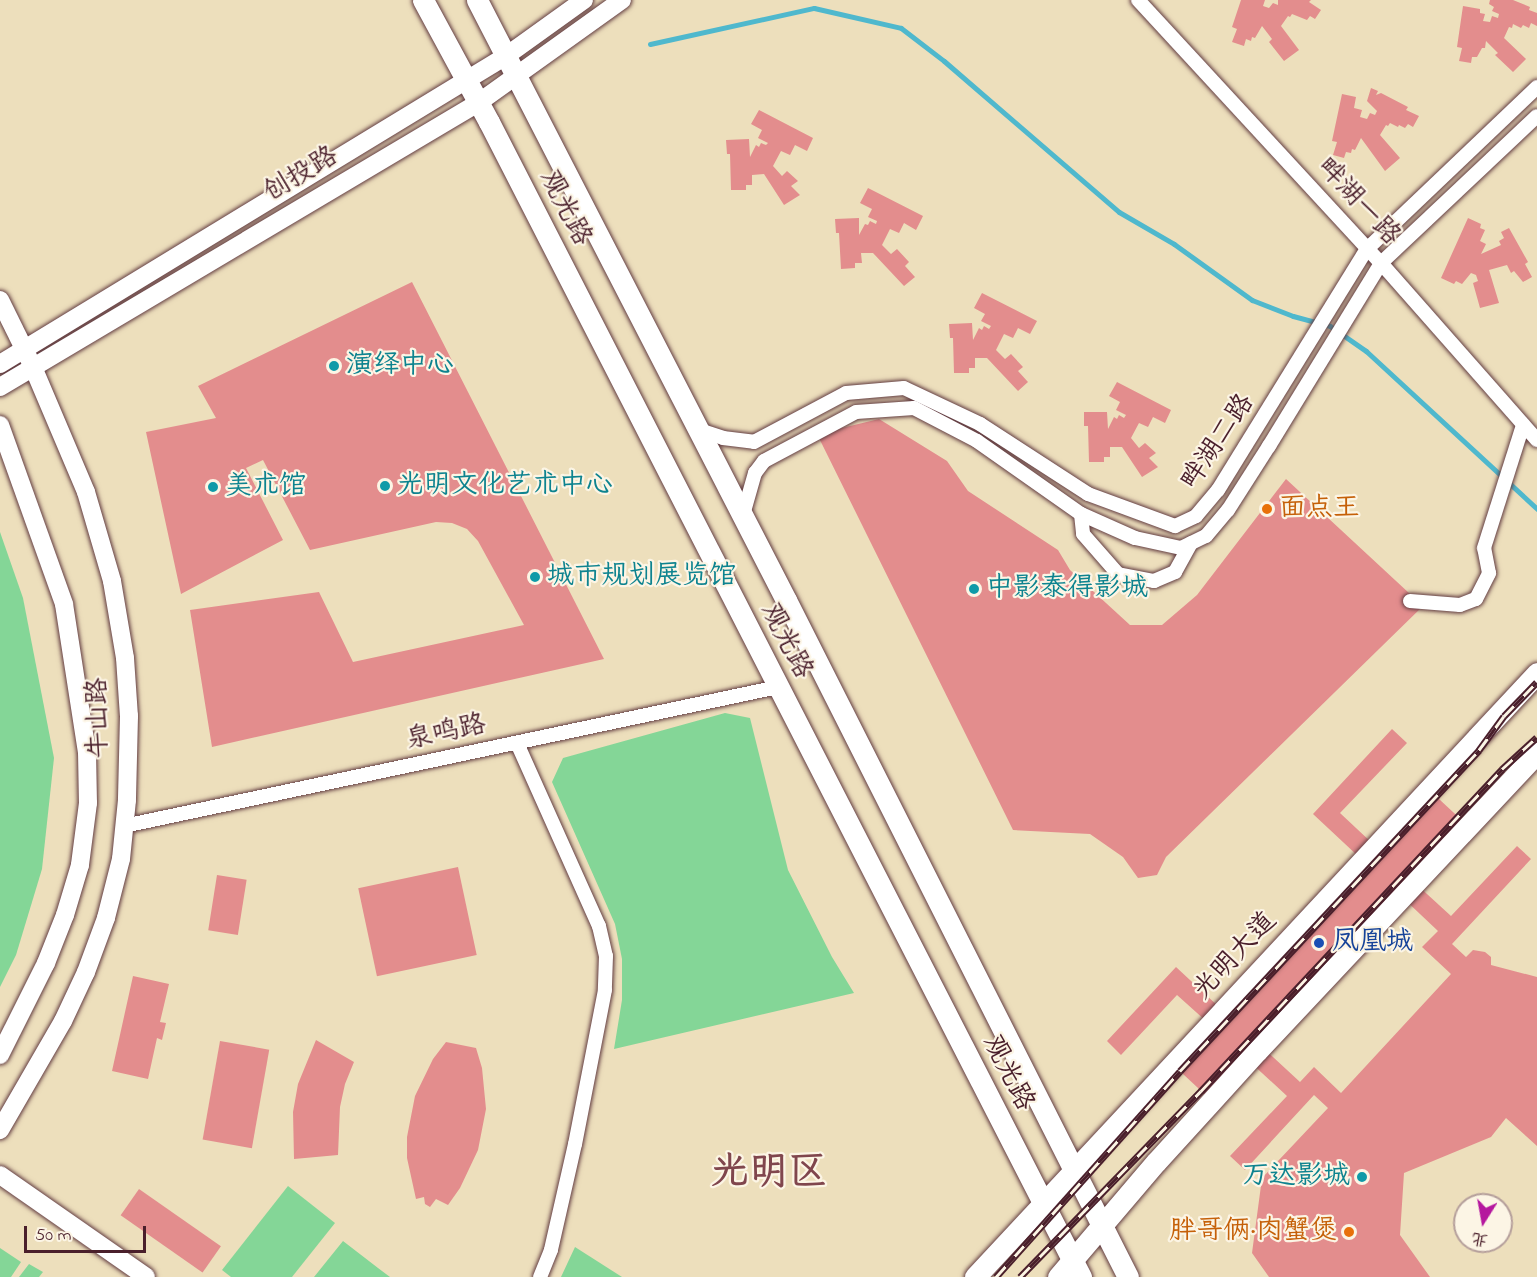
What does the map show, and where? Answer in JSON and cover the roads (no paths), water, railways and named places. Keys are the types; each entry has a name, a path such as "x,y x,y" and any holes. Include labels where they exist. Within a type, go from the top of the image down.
{"main road":[{"name":"观光路","path":"423,0 1076,1269"},
{"name":"观光路","path":"477,0 743,515 1102,1225"},
{"name":"光明大道","path":"975,1277 1537,673"},
{"path":"1058,1277 1076,1269 1102,1225 1257,1051 1537,753"},
{"path":"1102,1225 1128,1277"}],"street":[{"name":"创投路","path":"0,364 419,107 466,81 506,56 584,0"},
{"name":"创投路","path":"0,387 478,103 622,0"},
{"name":"畔湖一路","path":"1138,0 1381,263 1537,440"},
{"name":"畔湖二路","path":"699,430 723,438 754,442 846,393 904,388 980,424 1088,494 1175,526 1196,516 1203,508 1260,426 1367,249 1537,87"},
{"name":"畔湖二路","path":"1191,543 1206,536 1228,510 1381,263 1537,116"},
{"name":"牛山路","path":"0,300 33,367 86,492 112,581 125,658 129,716 121,859 106,918 86,972 63,1021 0,1130"},
{"path":"743,515 755,473 764,461 856,412 914,408 977,441 1080,514 1136,538 1181,548 1191,543"},
{"name":"牛山路","path":"0,425 64,604 84,729 88,803 80,865 65,915 46,963 0,1055"},
{"path":"1410,601 1460,605 1476,599 1489,573 1484,548 1523,425"},
{"path":"1080,514 1083,534 1118,574 1154,581 1175,572 1191,543"},
{"name":"泉鸣路","path":"124,826 777,687"},
{"path":"517,742 599,926 606,956 605,990 574,1144 551,1250 540,1277"},
{"path":"0,1175 146,1277"}],"waterway":[{"path":"650,44 814,8 901,28 944,61 1119,212 1174,244 1252,300 1293,316 1330,326 1366,351 1537,509"}],"railway":[{"path":"996,1277 1180,1071 1479,750 1504,716 1537,682"},
{"path":"1020,1277 1201,1091 1502,769 1537,737"}],"place":[{"name":"演绎中心","path":"334,366"},
{"name":"光明文化艺术中心","path":"385,486"},
{"name":"美术馆","path":"213,487"},
{"name":"面点王","path":"1267,509"},
{"name":"城市规划展览馆","path":"535,577"},
{"name":"中影泰得影城","path":"974,589"},
{"name":"凤凰城","path":"1319,943"},
{"name":"万达影城","path":"1362,1177"},
{"name":"胖哥俩·肉蟹煲","path":"1349,1232"}],"district":[{"name":"光明区","path":"769,1174"}]}
